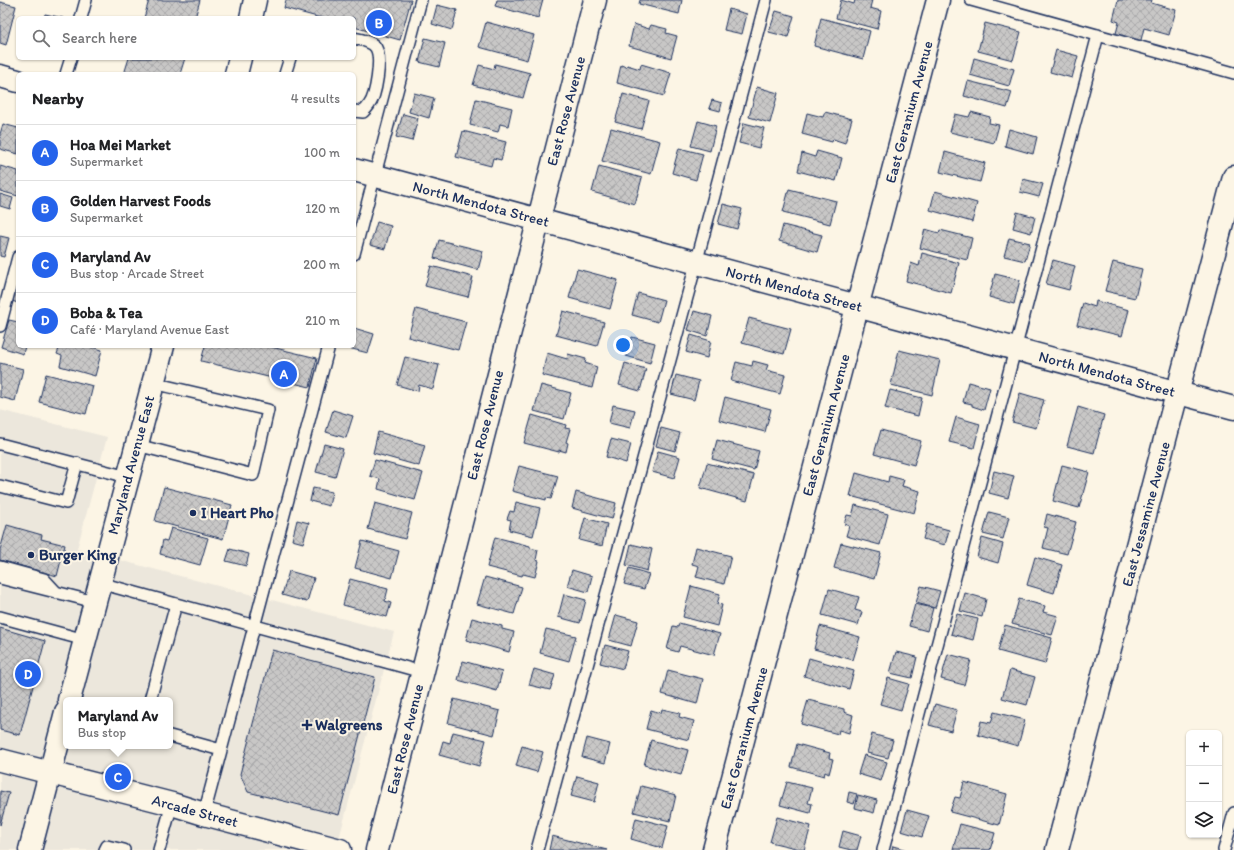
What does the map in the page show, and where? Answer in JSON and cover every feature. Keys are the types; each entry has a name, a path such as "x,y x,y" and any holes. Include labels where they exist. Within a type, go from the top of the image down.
{"street":[{"path":"251,16 255,0"},
{"name":"East Rose Avenue","path":"377,850 594,0"},
{"name":"East Geranium Avenue","path":"714,850 938,0"},
{"path":"236,72 240,60"},
{"path":"0,76 16,80"},
{"name":"North Mendota Street","path":"356,171 1234,408"},
{"name":"East Jessamine Avenue","path":"1057,850 1234,177"},
{"name":"Maryland Avenue East","path":"70,697 162,348"},
{"path":"30,850 63,723"},
{"name":"Arcade Street","path":"0,760 172,804 340,850"}],"lane":[{"path":"82,16 86,0"},
{"path":"356,247 421,0"},
{"path":"537,850 766,0"},
{"path":"971,0 1234,73"},
{"path":"883,850 1098,35"},
{"path":"356,39 371,43 376,48 379,58 378,75 370,104 362,112 356,111"},
{"path":"66,72 70,60"},
{"path":"286,72 290,60"},
{"path":"0,326 16,265"},
{"path":"204,814 329,348"},
{"path":"137,445 253,475 268,410 153,383"},
{"path":"0,444 128,477"},
{"path":"0,486 66,503 77,463"},
{"path":"0,567 44,579 58,593"},
{"path":"0,578 58,593 97,593 176,604 422,672"},
{"path":"151,697 176,604"},
{"path":"0,617 85,640"},
{"path":"173,737 221,750"},
{"path":"159,850 172,804"},
{"path":"1224,850 1234,813"},
{"path":"105,850 107,846 124,850"}],"shaded area":[{"path":"0,410 107,437 77,549 394,632 336,850 0,850"}],"building":[{"path":"149,0 200,0 196,16 145,16"},
{"path":"286,0 411,0 400,40 356,28 356,16 314,16 284,8"},
{"path":"497,0 543,0 538,18 495,6"},
{"path":"640,0 682,0 679,14 639,4"},
{"path":"841,0 854,4 855,0 872,0 870,8 881,11 877,29 836,18"},
{"path":"1118,0 1152,0 1151,3 1176,10 1169,35 1144,28 1140,44 1115,37 1119,22 1113,20"},
{"path":"0,2 16,6 6,45 0,43"},
{"path":"437,5 457,10 452,30 432,24"},
{"path":"729,9 747,14 742,34 724,30"},
{"path":"776,11 794,16 788,37 769,32"},
{"path":"821,18 870,31 863,59 814,46"},
{"path":"486,22 534,35 527,60 479,47"},
{"path":"985,23 1021,32 1013,60 978,51"},
{"path":"634,24 649,29 651,25 667,29 666,33 677,36 671,58 629,46"},
{"path":"425,38 445,43 439,67 419,62"},
{"path":"1056,50 1078,56 1072,78 1050,72"},
{"path":"974,58 1014,69 1009,86 970,75"},
{"path":"128,60 184,60 181,72 125,72"},
{"path":"495,64 530,73 523,98 473,85 479,65 494,69"},
{"path":"641,64 671,73 664,96 617,83 621,65 626,67 627,65 640,69"},
{"path":"968,81 1012,92 1007,108 964,96"},
{"path":"757,87 778,93 770,123 749,117"},
{"path":"414,93 434,98 429,118 409,112"},
{"path":"623,94 649,101 641,129 615,122"},
{"path":"476,99 512,108 508,126 500,124 498,132 470,125"},
{"path":"712,100 722,103 720,111 709,108"},
{"path":"825,112 852,119 845,143 833,139 832,142 802,134 807,113 823,117"},
{"path":"971,112 990,117 989,123 999,125 994,143 950,132 955,114 969,117"},
{"path":"403,114 418,118 412,141 396,137"},
{"path":"698,121 716,126 710,151 691,146"},
{"path":"744,123 764,128 759,148 739,143"},
{"path":"3,124 16,127 16,153 0,149 0,134"},
{"path":"611,128 660,141 651,174 602,161"},
{"path":"1009,129 1037,137 1033,154 1005,146"},
{"path":"463,131 506,142 501,160 493,158 491,166 456,157"},
{"path":"679,148 703,154 696,180 672,173"},
{"path":"817,151 842,158 836,181 798,171 802,153 815,157"},
{"path":"945,152 985,163 980,182 940,172"},
{"path":"0,166 16,170 16,195 0,191"},
{"path":"599,166 642,178 635,204 592,192"},
{"path":"1023,179 1043,184 1039,197 1020,192"},
{"path":"789,189 836,201 830,224 783,212"},
{"path":"935,191 977,203 972,222 930,210"},
{"path":"0,194 13,198 10,209 0,206"},
{"path":"723,204 742,209 737,229 718,224"},
{"path":"1017,212 1035,217 1031,233 1013,228"},
{"path":"377,222 391,226 385,249 370,245"},
{"path":"783,225 822,235 817,252 779,241"},
{"path":"925,229 939,233 940,230 972,238 967,260 920,248"},
{"path":"0,236 9,238 4,257 0,256"},
{"path":"1009,238 1030,243 1025,261 1004,256"},
{"path":"439,240 483,251 478,270 434,258"},
{"path":"922,253 959,263 951,293 906,281 911,263 919,266"},
{"path":"1053,260 1075,266 1069,290 1046,284"},
{"path":"1113,262 1142,269 1135,298 1105,291"},
{"path":"431,266 473,277 468,297 425,286"},
{"path":"577,269 618,280 610,309 569,298"},
{"path":"995,274 1020,280 1014,304 989,297"},
{"path":"16,286 16,302 12,301"},
{"path":"638,293 664,300 658,322 632,315"},
{"path":"1096,301 1129,310 1122,336 1077,325 1083,303 1095,307"},
{"path":"416,309 466,322 458,350 408,337"},
{"path":"563,311 604,322 597,346 556,335"},
{"path":"694,311 712,316 707,336 688,330"},
{"path":"749,318 791,329 784,354 742,343"},
{"path":"9,320 16,322 16,348 24,348 23,354 1,347"},
{"path":"356,329 374,334 368,353 348,348 356,348"},
{"path":"691,335 711,341 707,358 686,352"},
{"path":"632,337 655,343 650,363 626,356"},
{"path":"59,348 95,348 102,350 95,376 60,366 62,356 57,354"},
{"path":"204,348 275,348 317,358 310,387 201,361"},
{"path":"899,350 940,360 932,395 891,385"},
{"path":"547,353 567,359 568,354 586,359 585,363 597,367 592,388 542,375"},
{"path":"405,357 439,365 433,389 419,385 418,391 397,385"},
{"path":"753,361 768,365 766,370 785,375 780,394 731,381 736,362 752,366"},
{"path":"0,363 23,369 15,401 0,397"},
{"path":"625,363 646,369 640,391 619,385"},
{"path":"46,374 93,386 86,414 39,402"},
{"path":"676,375 699,381 694,400 671,394"},
{"path":"968,382 990,388 984,410 972,406 972,404 963,402"},
{"path":"541,385 571,393 564,419 534,411"},
{"path":"890,390 922,398 918,416 885,408"},
{"path":"1020,393 1044,400 1036,428 1012,422"},
{"path":"725,397 771,409 765,432 719,420"},
{"path":"613,405 635,410 630,428 609,423"},
{"path":"1078,407 1104,415 1094,453 1067,446"},
{"path":"333,410 353,416 346,438 326,432"},
{"path":"532,415 566,425 565,428 570,429 566,442 568,443 566,452 559,450 559,452 524,443"},
{"path":"956,417 980,424 974,448 949,442"},
{"path":"661,428 680,433 675,451 656,446"},
{"path":"881,430 921,441 914,465 874,454"},
{"path":"378,432 425,445 419,466 373,453"},
{"path":"611,439 631,444 626,463 606,457"},
{"path":"717,440 759,451 754,470 712,459"},
{"path":"324,444 343,449 335,477 316,472"},
{"path":"658,451 680,457 674,478 652,472"},
{"path":"375,460 423,473 415,500 378,489 380,479 370,476"},
{"path":"707,463 754,475 747,501 700,488"},
{"path":"1062,465 1089,472 1079,508 1053,501"},
{"path":"519,466 558,476 551,499 546,498 546,500 512,491"},
{"path":"994,471 1014,476 1008,498 989,493"},
{"path":"856,473 888,482 889,476 904,480 902,486 920,491 914,513 850,496"},
{"name":"I Heart Pho","path":"164,487 232,505 223,539 155,521"},
{"path":"313,488 332,492 329,506 310,501"},
{"path":"576,492 616,503 612,519 572,508"},
{"path":"516,502 540,508 533,536 509,530 511,520 507,519 510,511 514,512"},
{"path":"375,503 412,513 405,539 368,529"},
{"path":"855,505 888,514 880,545 846,536 849,526 844,524 847,515 852,516"},
{"path":"989,512 1009,517 1003,539 983,534"},
{"path":"1047,514 1076,522 1067,554 1043,548 1048,528 1044,527"},
{"path":"585,518 607,524 602,546 579,540"},
{"path":"297,520 309,523 303,543 292,540"},
{"path":"927,524 949,530 945,545 923,539"},
{"name":"Burger King","path":"7,525 42,535 41,539 65,545 57,576 0,560 0,550"},
{"path":"171,528 208,538 200,565 160,554 163,540 167,541"},
{"path":"495,537 530,546 530,548 538,550 536,560 539,561 535,577 523,574 522,576 487,567"},
{"path":"982,538 1003,544 998,563 977,557"},
{"path":"362,541 399,551 392,578 355,568"},
{"path":"841,543 881,553 874,579 834,568"},
{"path":"631,544 652,549 647,571 626,565"},
{"path":"696,547 731,556 724,584 696,577 699,566 692,564"},
{"path":"230,549 249,554 246,566 226,561"},
{"path":"1035,557 1062,565 1054,593 1027,585"},
{"path":"629,568 649,574 644,589 624,584"},
{"path":"572,570 592,576 588,592 567,586"},
{"path":"289,571 314,578 307,602 282,595"},
{"path":"485,577 522,587 514,614 477,604"},
{"path":"350,579 388,589 385,601 391,603 387,617 343,605"},
{"path":"691,586 720,594 717,604 722,605 717,626 683,617"},
{"path":"921,586 940,591 935,608 916,603"},
{"path":"829,589 859,597 855,610 862,612 858,625 822,615"},
{"path":"965,593 986,599 982,617 960,611"},
{"path":"564,594 586,600 580,623 558,617"},
{"path":"1019,599 1045,606 1043,612 1058,616 1052,635 1012,624"},
{"path":"915,604 933,608 927,631 909,626"},
{"path":"957,614 978,619 973,640 951,634"},
{"path":"616,615 638,621 631,646 609,640"},
{"path":"472,618 502,626 502,629 514,632 509,652 466,640"},
{"path":"679,623 720,634 714,655 680,646 678,652 667,649 673,626 678,627"},
{"path":"1005,625 1052,638 1045,664 998,651"},
{"path":"820,626 860,637 853,660 814,649"},
{"path":"0,628 45,641 20,735 0,730"},
{"path":"546,629 576,636 569,661 540,653"},
{"path":"605,645 628,651 623,669 600,663"},
{"name":"Walgreens","path":"272,650 375,677 339,815 248,792 240,774"},
{"path":"896,652 917,657 912,678 890,673"},
{"path":"948,654 971,660 964,685 941,679"},
{"path":"809,658 854,671 849,689 804,676"},
{"path":"463,661 502,672 497,691 458,680"},
{"path":"534,669 555,675 550,690 529,685"},
{"path":"668,670 703,679 697,704 662,694"},
{"path":"1010,670 1035,677 1027,705 1002,698"},
{"path":"888,678 909,684 901,710 880,704"},
{"path":"454,699 500,711 494,735 448,723"},
{"path":"808,700 844,709 844,712 853,715 849,733 839,730 838,734 801,724"},
{"path":"935,704 957,710 951,731 929,725"},
{"path":"662,709 680,713 679,717 694,721 689,740 646,729 651,710 661,713"},
{"path":"994,712 1025,720 1018,746 978,735 981,721 991,723"},
{"path":"453,732 486,740 479,766 439,755 443,741 450,743"},
{"path":"872,734 893,740 888,758 867,753"},
{"path":"587,738 610,744 605,763 582,757"},
{"path":"651,740 688,750 681,775 644,765"},
{"path":"797,744 830,753 829,758 833,759 829,774 825,772 824,776 791,767"},
{"path":"522,746 543,752 537,772 516,766"},
{"path":"864,755 887,762 881,781 858,774"},
{"path":"577,776 599,782 594,802 571,796"},
{"path":"787,782 812,788 808,803 812,804 810,813 780,805"},
{"path":"964,782 1007,794 999,825 950,812 955,797 960,798"},
{"path":"641,786 676,795 670,821 634,812"},
{"path":"0,791 9,793 0,825"},
{"path":"849,792 857,794 854,804 847,802"},
{"path":"858,795 877,800 874,813 855,808"},
{"path":"907,810 929,816 922,837 901,831"},
{"path":"777,817 811,826 804,850 770,842"},
{"path":"636,818 668,826 662,848 631,839"},
{"path":"960,824 995,833 990,850 953,849"},
{"path":"843,831 861,836 857,850 839,847"},
{"path":"552,836 607,850 549,850"},
{"path":"893,846 907,850 892,850"}],"place":[{"name":"Golden Harvest Foods","path":"379,23"},
{"name":"Hoa Mei Market","path":"284,374"},
{"name":"I Heart Pho","path":"193,513"},
{"name":"Burger King","path":"31,555"},
{"name":"Boba & Tea","path":"28,674"},
{"name":"Walgreens","path":"307,725"},
{"name":"Maryland Av","path":"118,777"}]}
